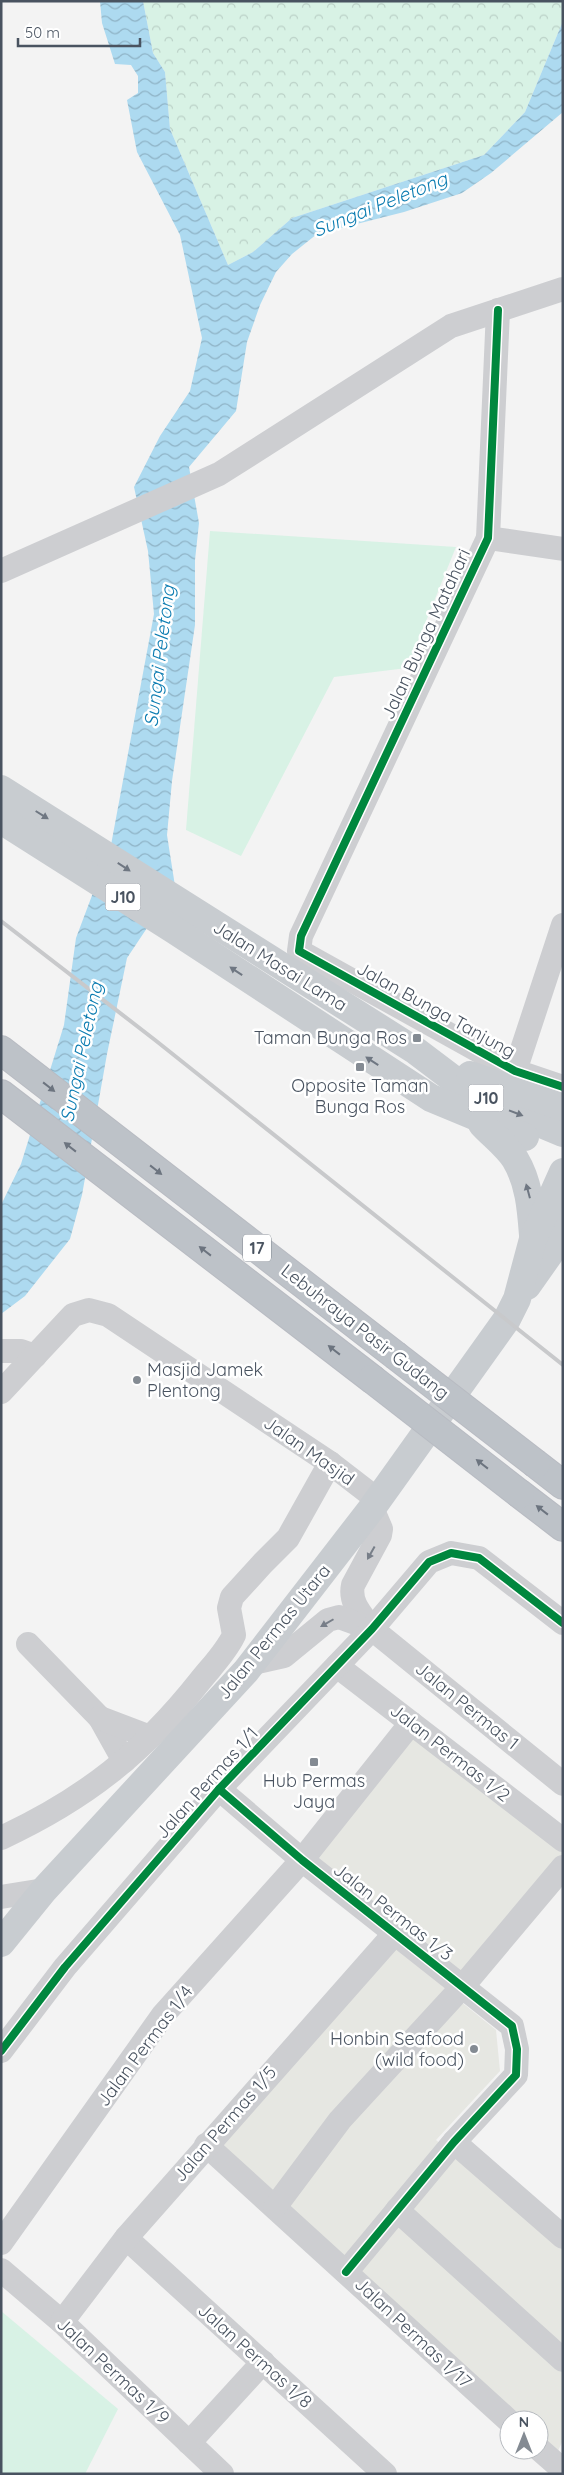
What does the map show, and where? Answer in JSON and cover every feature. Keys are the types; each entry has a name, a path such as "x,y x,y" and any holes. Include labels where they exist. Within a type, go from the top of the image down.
{"highway":[{"name":"Lebuhraya Pasir Gudang","path":"6,1054 563,1485"},
{"name":"Lebuhraya Pasir Gudang","path":"1,1094 563,1527"}],"main road":[{"name":"Jalan Masai Lama","path":"1,789 77,853 179,918 431,1098 545,1144 563,1147"},
{"name":"Jalan Masai Lama","path":"1,820 77,853"},
{"name":"Jalan Masai Lama","path":"179,918 416,1051 457,1082 503,1108 563,1134"},
{"path":"416,1051 467,1074 563,1107"},
{"path":"476,1117 514,1157 524,1178 530,1202 533,1239"},
{"name":"Jalan Permas Utara","path":"6,1927 44,1890 252,1663 375,1504 507,1319 517,1299 533,1239 563,1172"},
{"name":"Jalan Permas Utara","path":"517,1299 543,1266 553,1249 563,1223"}],"street":[{"path":"1,571 219,474 451,326 563,289"},
{"name":"Jalan Bunga Matahari","path":"299,951 301,936 488,538 498,310"},
{"path":"488,538 563,549"},
{"path":"515,1071 563,925"},
{"name":"Jalan Bunga Tanjung","path":"299,951 515,1071 563,1086"},
{"name":"Jalan Masjid","path":"1,1392 73,1315 89,1310 108,1315 330,1464 375,1504"},
{"path":"1,1351 21,1351 35,1356"},
{"path":"1,1838 40,1820 80,1796 124,1761 150,1737 193,1690 231,1642 234,1635 229,1608 232,1597 251,1574 288,1538 330,1464"},
{"name":"Jalan Permas 1","path":"375,1504 381,1529 380,1535 353,1585 351,1594 353,1601 372,1629 563,1784"},
{"name":"Jalan Permas 1/1","path":"1,2051 65,1967 220,1789 372,1629 429,1562 451,1553 479,1558 563,1622"},
{"name":"Jalan Permas 1","path":"252,1663 284,1656 328,1620 339,1617 372,1629"},
{"path":"28,1644 100,1718 124,1761"},
{"name":"Jalan Permas 1/2","path":"337,1666 563,1840"},
{"path":"100,1718 150,1737"},
{"name":"Jalan Permas 1/4","path":"1,2243 163,2015 302,1860 411,1723"},
{"name":"Jalan Permas 1/3","path":"220,1789 302,1860 396,1932 512,2026 517,2049 516,2075 454,2142"},
{"path":"275,2207 340,2120 463,1986 563,1867"},
{"path":"1,1897 44,1890"},
{"name":"Jalan Permas 1/5","path":"62,2322 126,2238 206,2145 396,1932"},
{"path":"346,2272 454,2142 563,2237"},
{"name":"Jalan Permas 1/17","path":"206,2145 499,2412"},
{"path":"397,2210 563,2360"},
{"name":"Jalan Permas 1/8","path":"126,2238 384,2474"},
{"name":"Jalan Permas 1/9","path":"1,2270 62,2322 222,2474"},
{"path":"189,2443 263,2362"},
{"path":"549,2458 561,2469"}],"shaded area":[{"path":"402,1729 563,1852 563,1869 460,2001 496,2030 500,2071 436,2140 563,2249 563,2440 558,2451 549,2443 549,2410 513,2410 381,2292 222,2144 408,1933 307,1850"}],"green space":[{"path":"143,1 563,1 563,21 525,112 484,155 292,218 253,252 228,265 170,129 165,72 153,53"},
{"path":"210,531 456,547 407,668 334,677 241,856 186,830"},
{"path":"1,2311 118,2409 85,2474 1,2474"}],"water":[{"name":"Sungai Peletong","path":"100,1 143,1 153,53 165,72 170,129 228,265 253,252 292,218 484,155 525,112 563,21 563,112 491,173 462,193 404,212 317,234 292,254 276,272 260,305 247,342 236,411 189,467 199,523 195,560 195,625 172,781 167,835 175,886 127,958 107,1054 82,1195 70,1239 25,1296 1,1314 1,1205 21,1164 64,1025 76,938 111,845 154,614 148,551 134,487 160,436 190,391 202,338 180,235 137,152 127,100 138,93 138,76 131,65 115,64 102,23"}],"railway":[{"path":"1,921 155,1040 563,1365"}],"cycle path":[{"path":"498,310 488,538 301,936 299,951 515,1071 563,1087"},
{"path":"1,2051 65,1967 219,1789 372,1629 429,1562 451,1553 479,1558 563,1623"},
{"path":"219,1789 302,1860 512,2026 517,2049 516,2075 454,2142 346,2272"}],"place":[{"name":"Taman Bunga Ros","path":"417,1038"},
{"name":"Opposite Taman Bunga Ros","path":"360,1067"},
{"name":"Masjid Jamek Plentong","path":"137,1380"},
{"name":"Hub Permas Jaya","path":"314,1762"},
{"name":"Honbin Seafood (wild food)","path":"474,2049"}]}
